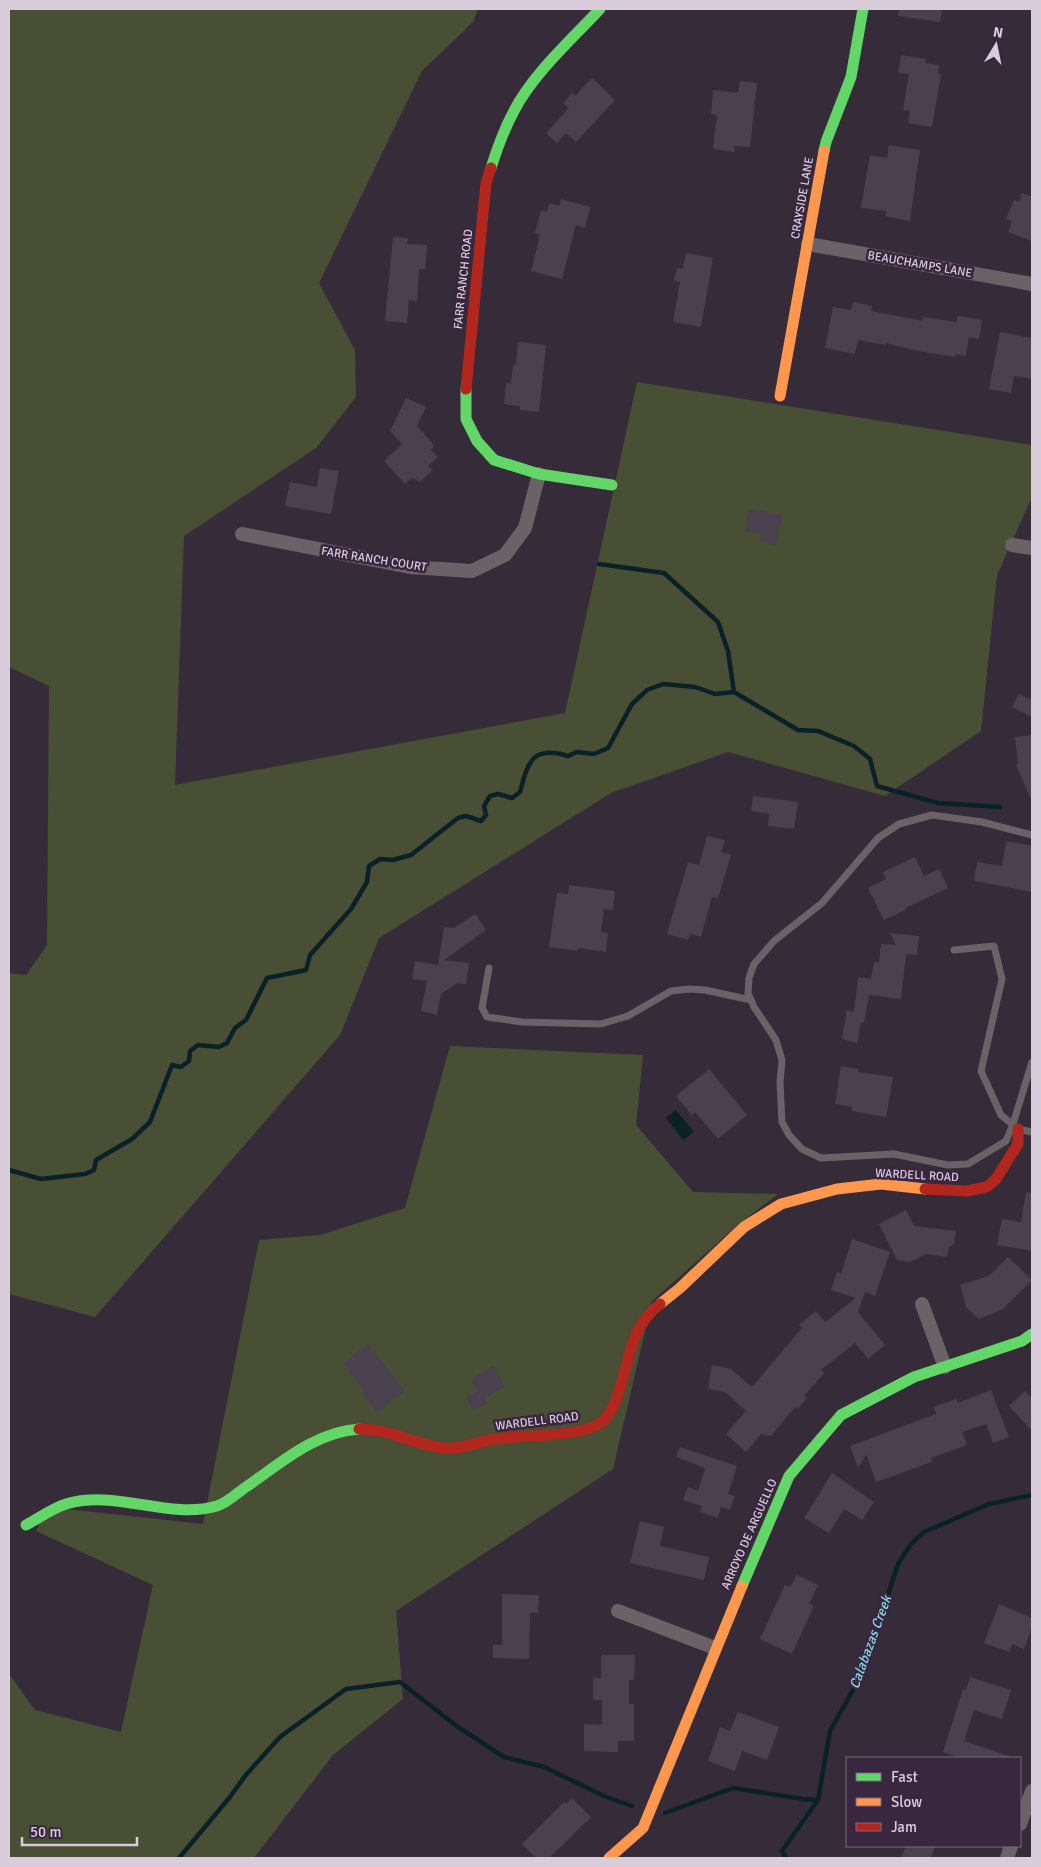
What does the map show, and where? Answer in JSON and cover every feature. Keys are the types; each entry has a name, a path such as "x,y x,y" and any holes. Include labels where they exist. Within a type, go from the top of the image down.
{"street":[{"name":"FARR RANCH ROAD","path":"600,9 533,82 514,110 498,146 486,183 466,384 466,419 477,441 494,460 539,474 612,485"},
{"name":"CRAYSIDE LANE","path":"780,396 826,142 851,77 863,9"},
{"name":"BEAUCHAMPS LANE","path":"808,244 1032,284"},
{"name":"FARR RANCH COURT","path":"242,534 410,567 472,572 505,555 525,528 539,474"},
{"path":"1012,545 1032,548"},
{"name":"WARDELL ROAD","path":"26,1525 65,1504 80,1501 101,1499 197,1511 220,1505 307,1445 331,1434 348,1430 365,1429 386,1432 443,1448 457,1448 496,1439 580,1431 594,1427 606,1419 615,1400 637,1330 657,1306 680,1288 744,1227 781,1204 837,1189 881,1184 942,1191 967,1191 987,1187 996,1179 1018,1144 1015,1127"},
{"path":"922,1304 945,1367"},
{"name":"ARROYO DE ARGUELLO","path":"609,1858 643,1828 715,1648 789,1476 841,1415 914,1377 1022,1341 1032,1334"},
{"path":"618,1611 715,1648"},
{"path":"1021,1821 1032,1790"}],"lane":[{"name":"WARDELL ROAD","path":"1032,835 982,822 932,815 900,824 878,838 822,903 774,941 754,964 749,978 748,993 776,1040 782,1060 780,1083 782,1122 789,1135 802,1149 821,1158 894,1154 948,1165 968,1164 1006,1141 1015,1127 1032,1062"},
{"path":"954,950 994,946 1002,980 981,1071 1002,1115 1015,1127 1032,1132"},
{"path":"489,968 482,1008 487,1017 522,1022 601,1024 628,1016 671,991 689,989 705,990 751,1000"}],"green space":[{"path":"9,9 478,9 473,22 422,71 319,283 355,350 356,397 316,448 184,536 175,785 565,713 637,382 1032,445 1032,497 997,575 981,731 885,796 728,752 611,793 379,938 340,1035 95,1317 9,1294 9,973 26,975 47,945 49,686 9,667"},
{"path":"450,1046 643,1055 636,1125 693,1192 778,1194 739,1224 652,1301 613,1469 396,1611 403,1699 333,1755 254,1858 9,1858 9,1674 35,1710 121,1732 153,1585 36,1531 48,1507 203,1524 259,1240 320,1235 405,1208"}],"shaded area":[{"path":"676,1110 694,1132 683,1140 666,1118"}],"building":[{"path":"899,9 942,9 940,22 898,16"},
{"path":"901,55 926,59 925,63 939,65 938,74 941,74 932,127 908,123 910,111 903,110 909,74 898,73"},
{"path":"592,78 615,100 576,142 566,133 557,143 546,133 569,108 563,103 572,93 575,96"},
{"path":"740,81 757,83 750,147 734,146 734,152 713,149 717,115 711,114 713,90 738,93"},
{"path":"889,145 920,150 910,221 885,216 886,211 861,208 870,155 887,158"},
{"path":"1022,193 1032,197 1032,241 1008,232 1012,221 1006,219 1014,200 1019,202"},
{"path":"561,199 590,207 585,228 576,225 562,279 531,271 540,235 535,233 541,210 547,212 549,203 559,206"},
{"path":"393,237 408,238 407,244 427,245 425,269 419,269 417,301 409,300 407,323 385,321"},
{"path":"686,253 713,258 701,327 673,322 680,282 674,281 677,268 683,269"},
{"path":"853,302 872,306 871,311 923,321 923,317 956,322 958,316 982,320 979,339 969,337 966,356 956,354 955,357 886,343 886,345 858,340 855,354 825,348 833,307 851,310"},
{"path":"1000,332 1032,338 1032,379 1014,376 1011,393 989,389"},
{"path":"518,342 546,345 539,412 520,410 520,406 504,404 506,383 511,384 513,365 516,365"},
{"path":"406,398 426,407 417,426 434,445 431,450 438,457 428,466 433,470 420,482 412,478 405,484 384,461 402,444 390,431"},
{"path":"320,468 339,471 331,514 285,506 290,482 317,487"},
{"path":"749,509 782,515 776,545 760,542 761,534 745,531"},
{"path":"1019,694 1032,700 1032,717 1012,707"},
{"path":"1032,735 1032,802 1016,765 1018,764 1015,737"},
{"path":"753,796 798,802 794,829 768,826 769,814 751,811"},
{"path":"707,836 725,840 721,852 731,855 718,898 712,897 701,937 690,934 688,940 667,934 688,862 699,865"},
{"path":"1006,841 1032,846 1032,892 974,881 977,862 1002,866"},
{"path":"915,857 924,876 939,869 948,888 884,920 868,888 886,879 883,872"},
{"path":"569,885 615,891 613,910 604,909 601,932 608,933 606,952 578,948 578,951 549,947 557,893 568,894"},
{"path":"475,914 486,930 444,960 469,963 466,984 457,983 441,994 437,1015 421,1011 427,981 412,979 415,961 438,965 444,927 454,928"},
{"path":"890,933 919,936 917,955 906,954 901,999 869,995 864,1023 861,1022 857,1043 842,1039 847,1010 854,1012 858,977 871,979 874,962 879,963 881,944 896,945"},
{"path":"841,1066 859,1069 858,1072 893,1077 886,1117 852,1111 852,1107 835,1104"},
{"path":"709,1069 747,1115 718,1139 695,1112 692,1115 676,1096"},
{"path":"1026,1192 1032,1193 1032,1251 997,1245 1002,1219 1021,1222"},
{"path":"906,1210 914,1226 956,1231 954,1244 949,1247 947,1257 926,1254 910,1262 897,1260 879,1224"},
{"path":"852,1239 890,1252 875,1296 865,1292 858,1312 885,1345 868,1359 855,1343 821,1370 824,1373 804,1396 807,1398 798,1409 795,1407 771,1436 761,1434 746,1452 726,1434 746,1411 725,1392 708,1389 712,1365 731,1369 752,1387 802,1328 799,1325 816,1311 825,1322 856,1298 831,1290 837,1272 841,1274"},
{"path":"1008,1257 1032,1280 1003,1309 979,1319 966,1307 960,1285 989,1276"},
{"path":"368,1344 405,1391 377,1412 343,1363"},
{"path":"494,1366 505,1387 484,1398 487,1403 473,1410 466,1397 477,1391 471,1379"},
{"path":"991,1390 1009,1437 993,1443 986,1424 962,1432 967,1445 931,1458 932,1462 876,1482 866,1455 858,1468 850,1446 936,1414 934,1407 956,1399 958,1403"},
{"path":"1025,1391 1032,1399 1032,1431 1009,1406"},
{"path":"680,1447 737,1466 728,1494 735,1496 730,1510 721,1507 718,1518 700,1512 702,1506 683,1500 688,1487 698,1491 705,1468 676,1457"},
{"path":"832,1473 874,1502 862,1520 844,1509 829,1533 804,1518"},
{"path":"640,1521 664,1527 660,1546 709,1557 704,1580 630,1563"},
{"path":"797,1575 818,1585 809,1604 814,1606 792,1654 760,1639 785,1585 790,1587"},
{"path":"502,1594 539,1595 538,1613 530,1613 529,1659 493,1658 493,1645 502,1645"},
{"path":"999,1604 1032,1618 1032,1627 1024,1649 1012,1644 1009,1652 984,1643"},
{"path":"601,1655 635,1655 634,1680 629,1680 629,1704 634,1704 634,1741 618,1741 618,1752 584,1751 584,1724 602,1725 602,1700 593,1700 593,1677 601,1678"},
{"path":"970,1677 1011,1690 1002,1719 974,1710 964,1741 1009,1757 958,1757 943,1752 963,1689 966,1690"},
{"path":"738,1712 779,1727 767,1760 742,1751 735,1771 708,1761 720,1727 730,1731"},
{"path":"572,1798 591,1817 549,1858 536,1858 522,1844 564,1802 566,1804"},
{"path":"906,1847 935,1847 931,1858 901,1858"}],"waterway":[{"path":"599,564 664,573 718,622 728,651 734,692"},
{"path":"9,1170 41,1179 85,1174 94,1170 96,1160 132,1139 150,1122 172,1065 181,1067 189,1061 190,1051 198,1045 219,1047 227,1043 235,1028 246,1020 267,978 306,970 310,955 351,909 367,882 369,866 380,859 393,860 411,855 458,818 466,816 481,821 486,815 484,806 490,796 498,794 512,798 520,792 529,765 539,755 556,753 568,756 577,752 594,754 608,748 632,704 647,690 663,684 695,687 715,694 734,692 798,730 818,731 854,746 870,759 877,786 938,803 1000,807"},
{"name":"Calabazas Creek","path":"786,1858 782,1851 818,1800 830,1731 853,1690 877,1628 898,1564 911,1544 924,1532 989,1504 1032,1495"},
{"path":"179,1858 245,1776 280,1737 346,1689 400,1682 458,1727 504,1757 544,1767 604,1796 632,1806"},
{"path":"665,1813 733,1788 818,1800"}],"traffic: fast":[{"path":"491,168 510,118 531,84 600,9"},
{"path":"824,151 851,77 863,9"},
{"path":"466,389 466,419 477,441 494,460 539,474 612,485"},
{"path":"742,1586 789,1476 841,1415 914,1377 1022,1341 1032,1334"},
{"path":"26,1525 61,1506 85,1500 104,1500 180,1509 198,1509 221,1505 313,1442 343,1431 359,1429"}],"traffic: slow":[{"path":"780,396 824,151"},
{"path":"660,1304 680,1288 744,1227 781,1204 837,1189 881,1184 925,1189"},
{"path":"609,1858 643,1828 742,1586"}],"traffic: jam":[{"path":"466,389 486,183 491,168"},
{"path":"925,1189 967,1191 987,1187 996,1179 1018,1144 1018,1129"},
{"path":"359,1429 381,1431 423,1444 451,1448 464,1447 496,1439 562,1434 592,1427 601,1423 614,1405 620,1390 632,1344 648,1316 660,1304"}]}
